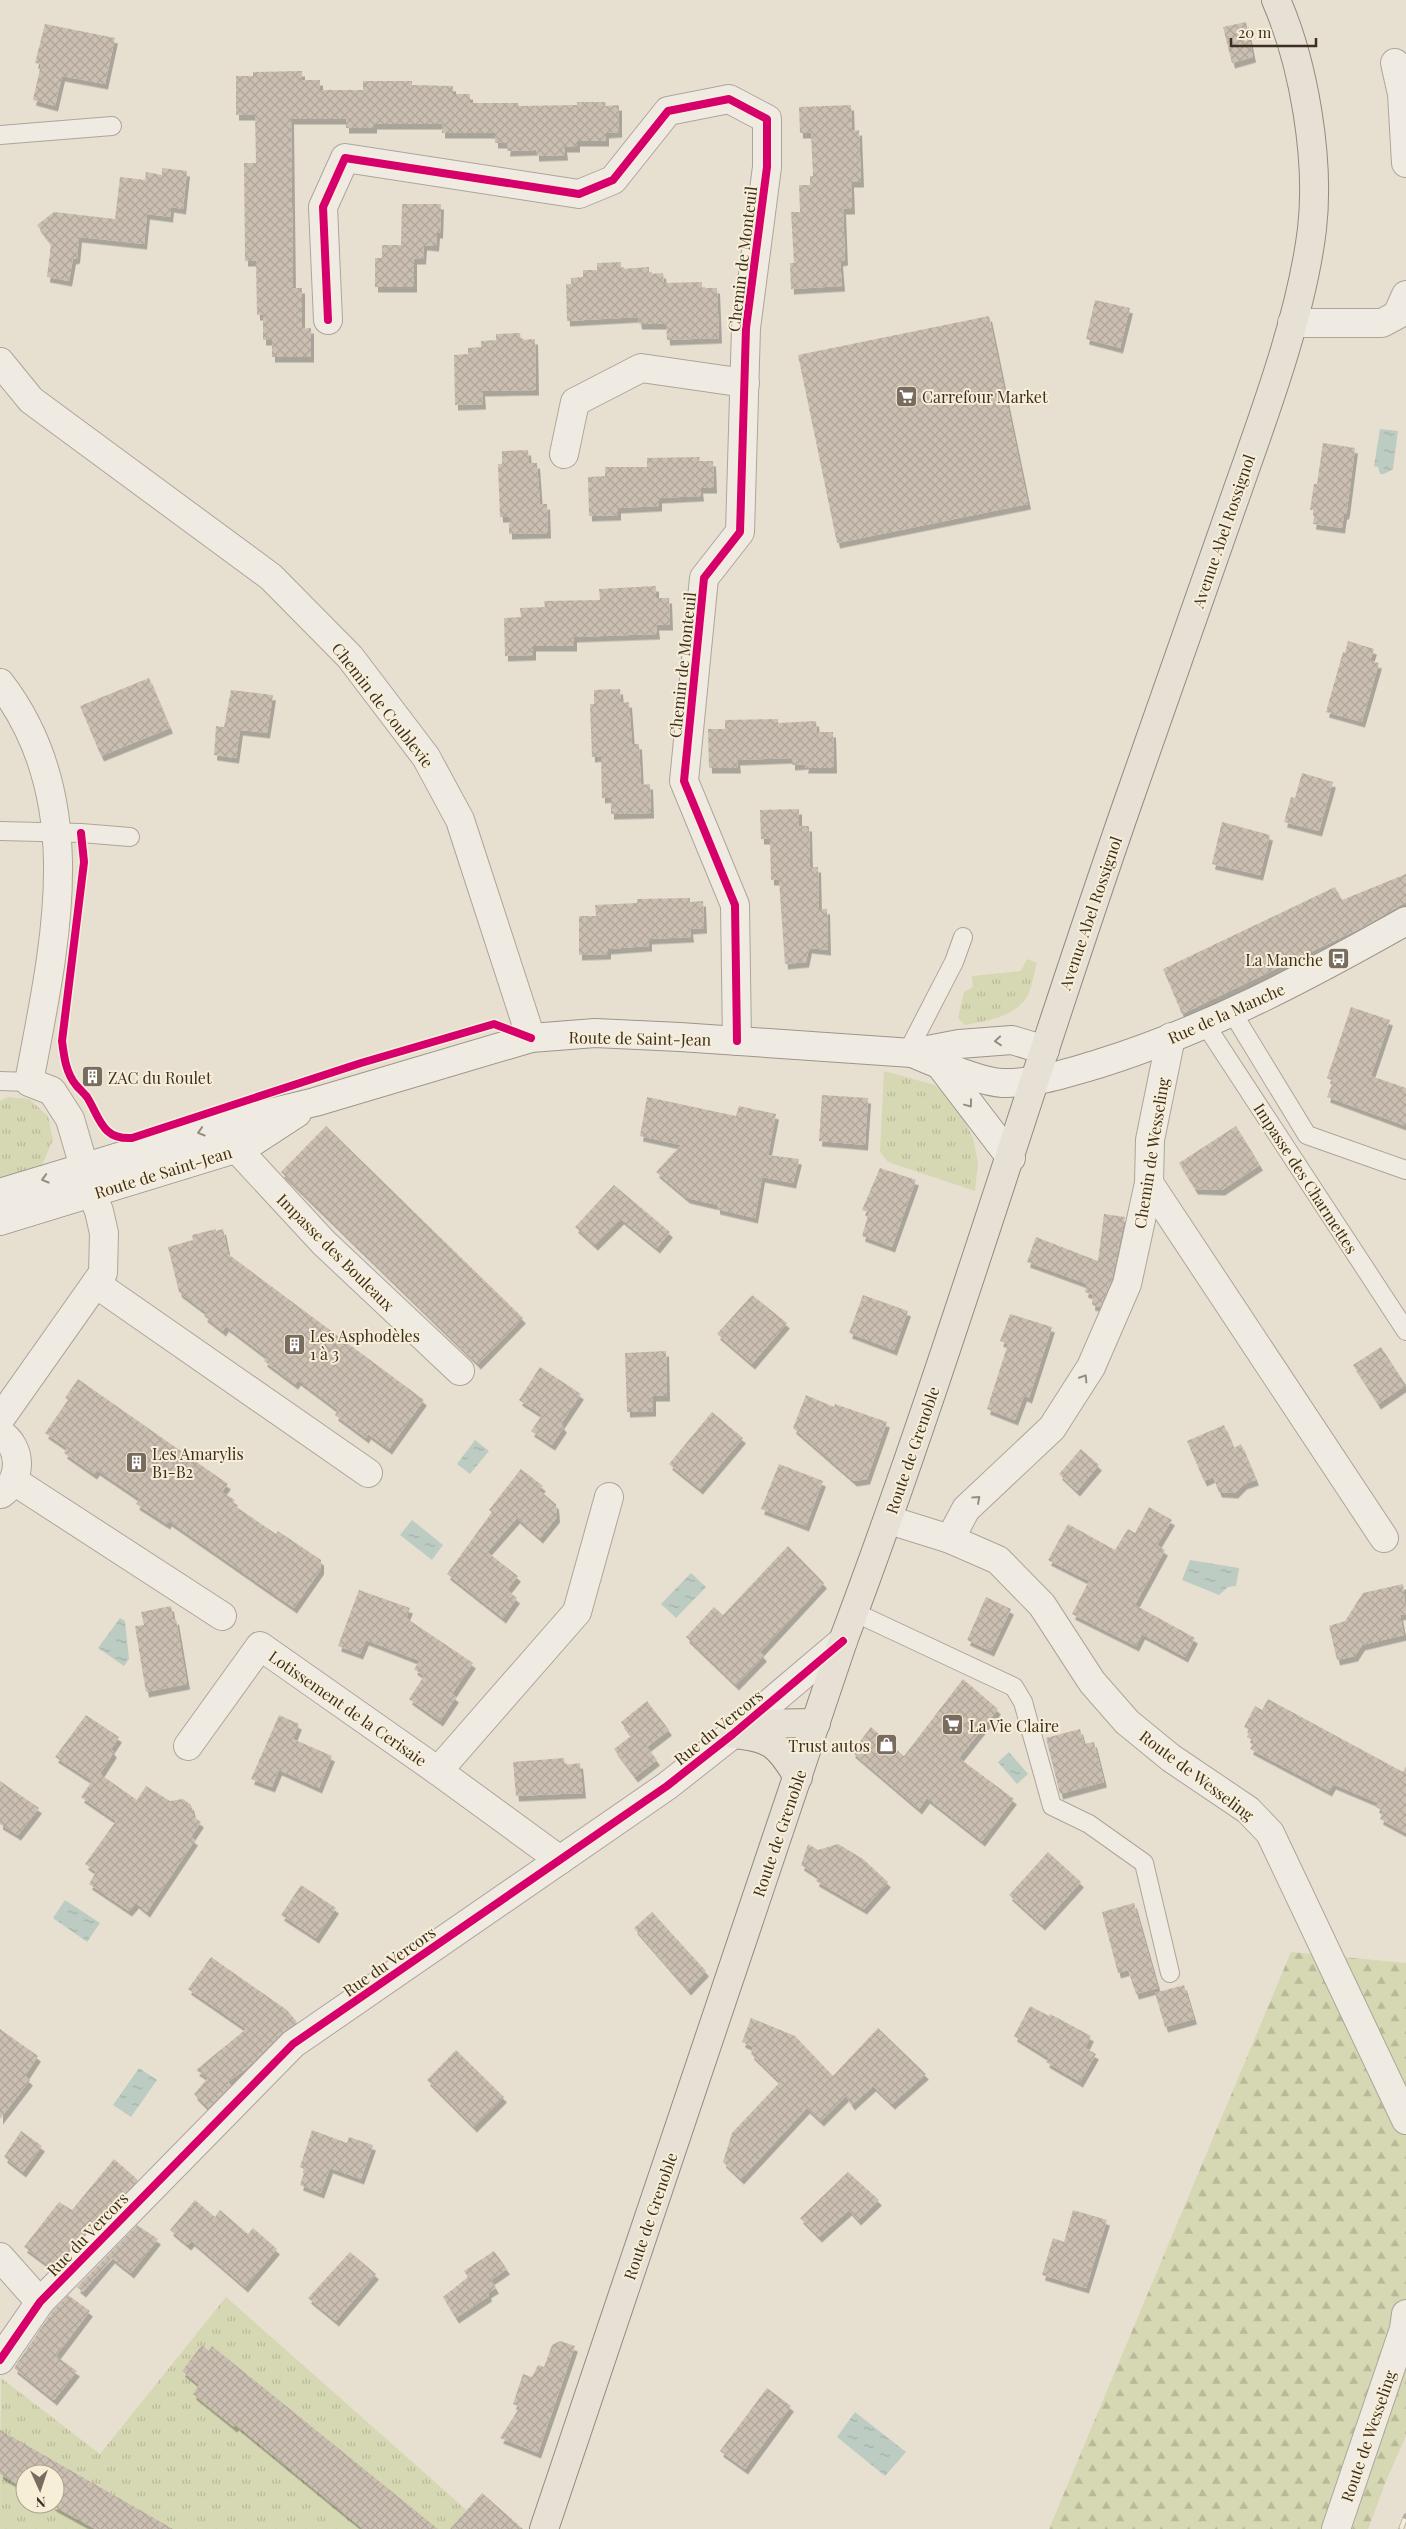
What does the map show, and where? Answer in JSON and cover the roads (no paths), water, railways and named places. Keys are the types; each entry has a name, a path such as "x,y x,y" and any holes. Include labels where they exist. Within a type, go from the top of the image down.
{"main road":[{"name":"Avenue Abel Rossignol","path":"1036,1081 1079,943 1257,435 1292,322 1312,228 1313,179 1304,95 1293,46 1276,0"},
{"name":"Route de Grenoble","path":"544,2529 843,1641 889,1520 1036,1081"},
{"path":"739,1729 816,1723"},
{"path":"739,1729 771,1741 784,1754 798,1777"}],"street":[{"path":"1395,63 1402,94 1406,163"},
{"name":"Chemin de Monteuil","path":"328,320 323,207 345,158 579,194 613,180 668,111 729,99 767,119 767,167 746,328 740,532 704,578 684,781 735,905 737,1041"},
{"path":"1292,322 1382,323 1397,315 1406,295"},
{"name":"Chemin de Coublevie","path":"0,362 31,400 271,577 350,657 426,757 460,820 531,1038"},
{"path":"564,454 575,402 641,368 745,384"},
{"path":"0,683 12,699 36,743 50,788 58,833 54,937 29,1082 52,1091 69,1117 99,1211 104,1233 103,1273 0,1419"},
{"name":"Rue de la Manche","path":"1036,1081 1136,1052 1205,1024 1272,995 1406,921"},
{"name":"Route de Saint-Jean","path":"0,1193 241,1120 316,1102 531,1038 595,1033 910,1053 959,1044 1012,1040 1045,1050"},
{"name":"Chemin de Wesseling","path":"950,1539 966,1509 1052,1428 1091,1367 1127,1284 1149,1183 1150,1140 1171,1037"},
{"name":"Route de Saint-Jean","path":"910,1053 940,1065 1000,1083 1036,1081"},
{"name":"Route de Saint-Jean","path":"940,1065 1011,1158"},
{"name":"Route de Saint-Jean","path":"0,1221 248,1145 316,1102"},
{"path":"236,1149 241,1120"},
{"name":"Impasse des Bouleaux","path":"236,1149 324,1244 460,1371"},
{"path":"1149,1183 1384,1538"},
{"path":"96,1284 368,1472"},
{"path":"0,1433 7,1437 15,1450 18,1465 7,1487 222,1616"},
{"name":"Lotissement de la Cerisaie","path":"438,1771 577,1612 609,1496"},
{"name":"Route de Wesseling","path":"889,1520 950,1539 998,1560 1042,1604 1092,1682 1127,1722 1171,1758 1248,1810 1270,1833 1406,2120"},
{"name":"Rue du Vercors","path":"0,2360 40,2302 292,2044 667,1786 739,1729 843,1641"},
{"name":"Lotissement de la Cerisaie","path":"188,1746 260,1646 438,1771 560,1860"},
{"path":"0,2257 40,2302"},
{"name":"Route de Wesseling","path":"1336,2529 1404,2329 1406,2314"}],"lane":[{"path":"0,134 112,126"},
{"path":"0,831 130,837"},
{"path":"910,1053 954,962 963,937"},
{"path":"1232,1012 1307,1135 1406,1170"},
{"name":"Impasse des Charmettes","path":"1205,1024 1406,1331"},
{"path":"0,1081 29,1082"},
{"path":"854,1612 1014,1687 1023,1702 1052,1806 1089,1824 1144,1864 1170,1973"}],"water":[{"path":"1380,429 1398,431 1393,469 1384,474 1380,474 1378,467 1374,466"},
{"path":"475,1440 489,1451 470,1474 457,1464"},
{"path":"412,1520 443,1545 432,1560 400,1535"},
{"path":"1190,1560 1239,1568 1236,1586 1228,1587 1219,1595 1182,1580"},
{"path":"691,1573 706,1587 676,1618 661,1604"},
{"path":"120,1618 125,1621 129,1659 124,1666 98,1648"},
{"path":"1009,1752 1028,1774 1017,1784 998,1762"},
{"path":"65,1900 100,1923 87,1942 53,1918"},
{"path":"139,2068 157,2080 131,2117 113,2105"},
{"path":"855,2412 906,2452 885,2476 837,2437"}],"railway":[{"path":"1401,2529 1406,2516"}],"place":[{"name":"Carrefour Market","path":"906,396"},
{"name":"La Manche","path":"1339,959"},
{"name":"ZAC du Roulet","path":"92,1077"},
{"name":"Les Asphodèles 1 à 3","path":"294,1344"},
{"name":"Les Amarylis B1-B2","path":"136,1462"},
{"name":"La Vie Claire","path":"953,1725"},
{"name":"Trust autos","path":"886,1745"}]}
